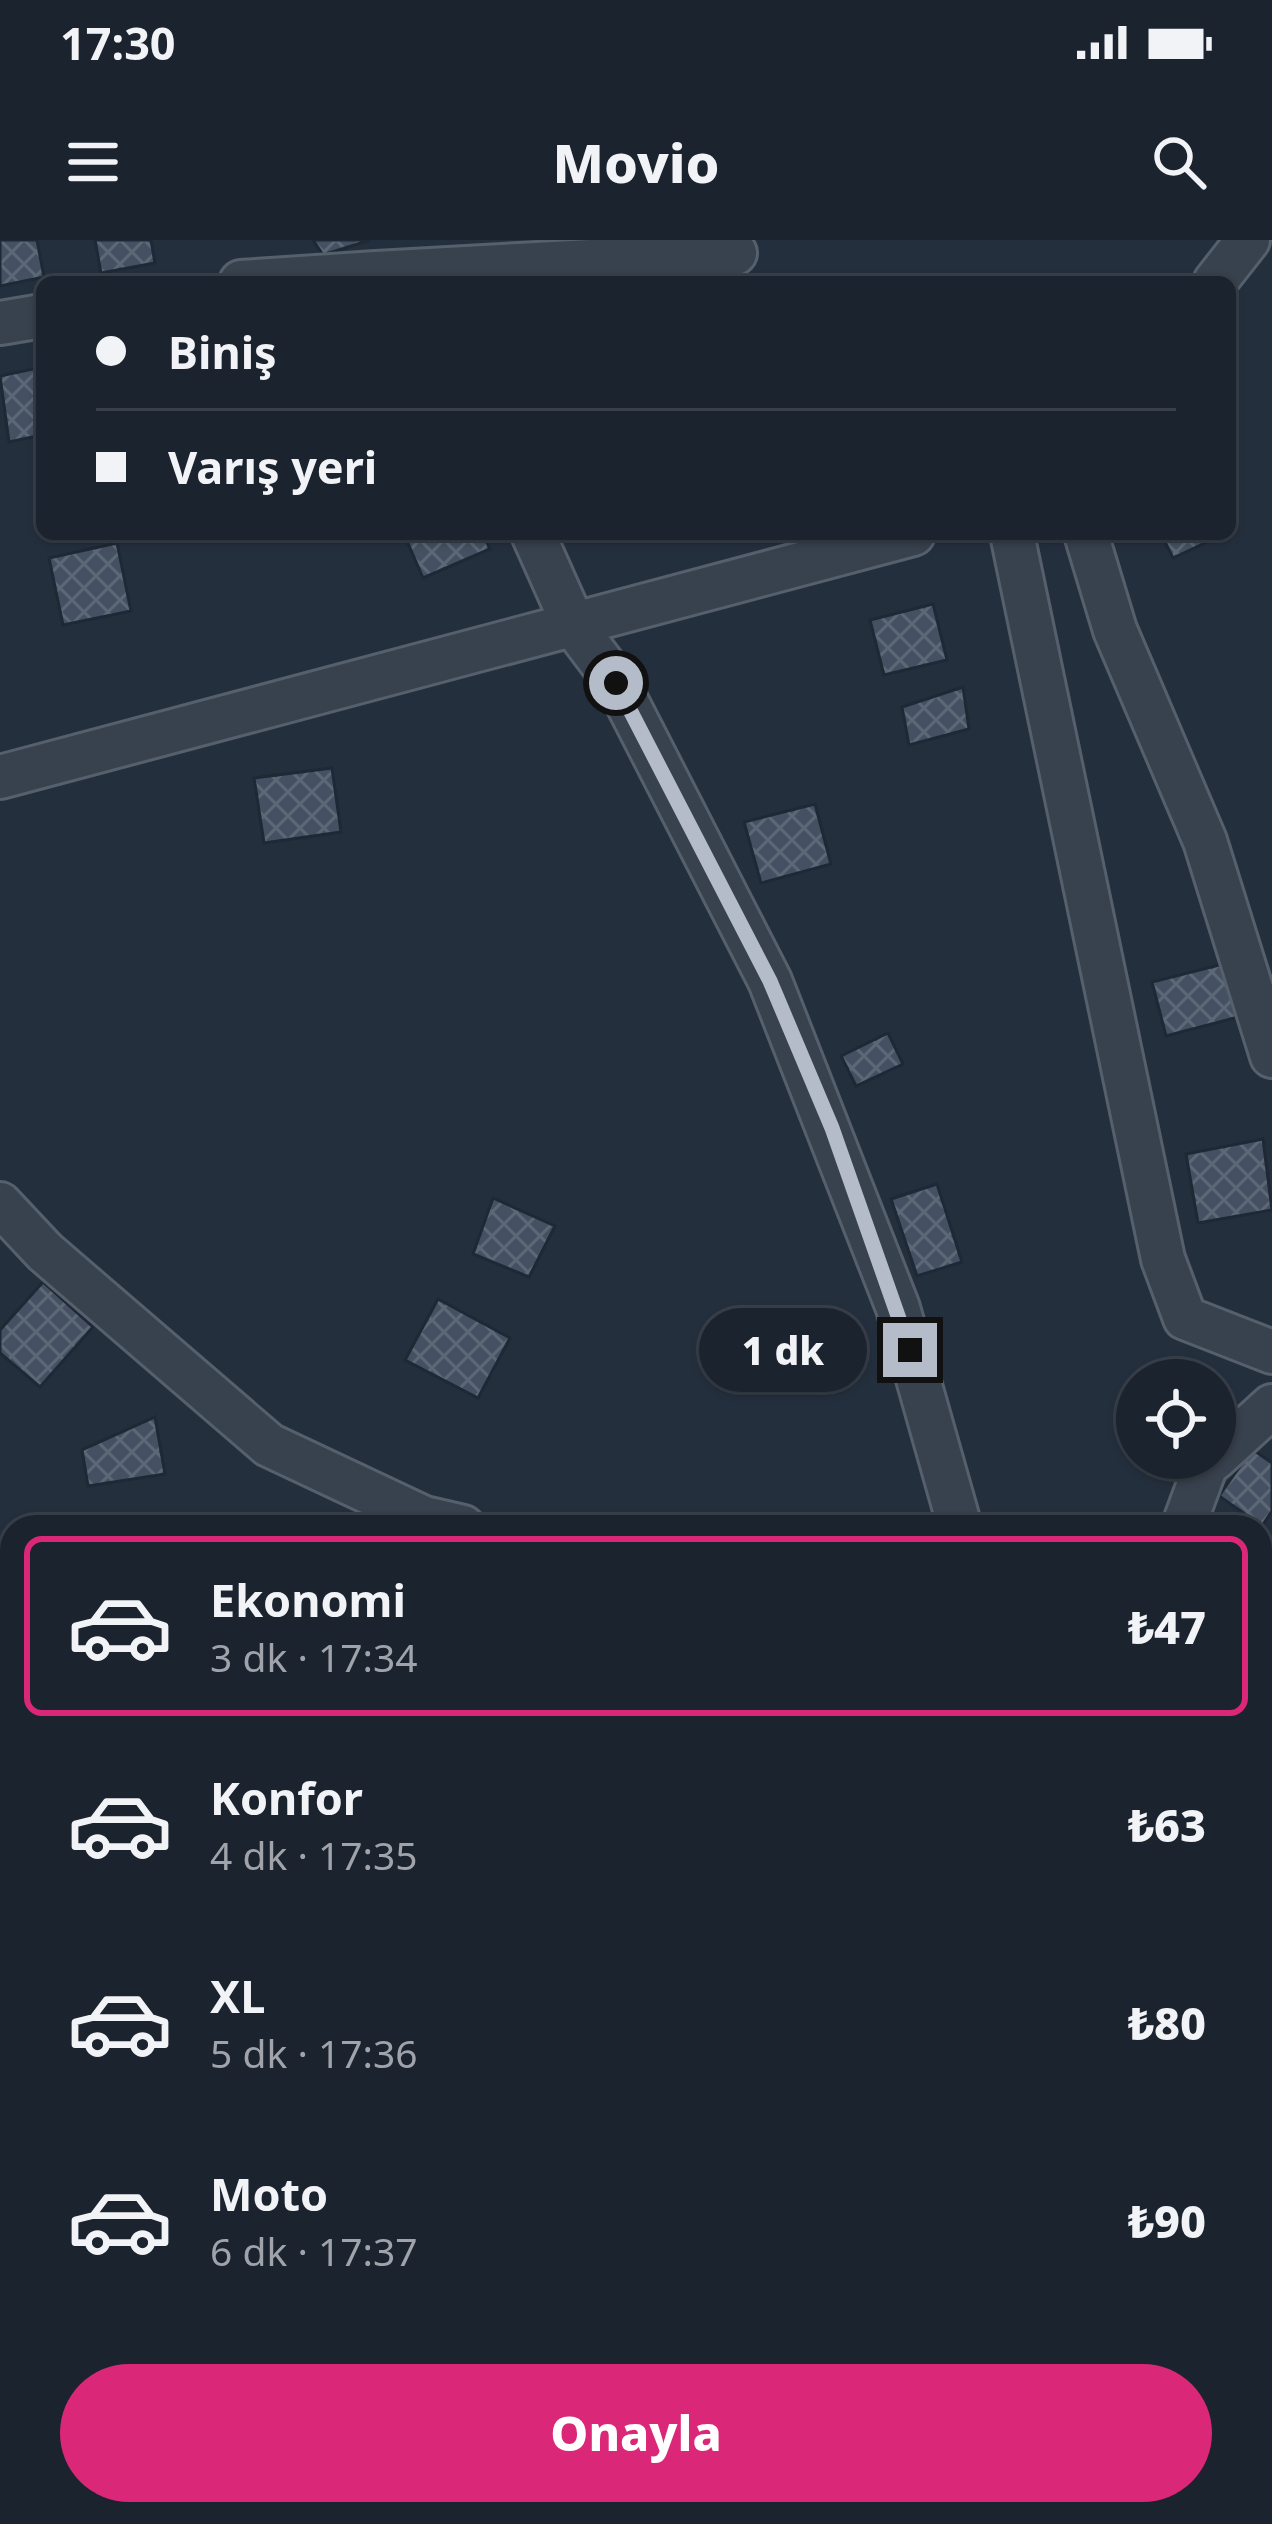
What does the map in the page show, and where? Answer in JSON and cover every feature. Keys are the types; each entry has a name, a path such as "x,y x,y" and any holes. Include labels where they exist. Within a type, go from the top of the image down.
{"street":[{"path":"1220,276 1248,240"},
{"path":"407,276 735,253"},
{"path":"0,323 36,317"},
{"path":"536,540 574,626 616,683 770,981 898,1308 957,1515"},
{"path":"0,777 891,540"},
{"path":"1013,540 1162,1259 1185,1318 1272,1352"},
{"path":"1088,540 1115,630 1205,841 1272,1056"},
{"path":"0,1204 45,1252 269,1445 418,1515"},
{"path":"1236,1439 1272,1406"},
{"path":"1188,1515 1201,1479"}],"building":[{"path":"0,240 37,240 44,276 0,286"},
{"path":"95,240 151,240 155,263 101,273"},
{"path":"313,240 370,240 323,255"},
{"path":"36,368 36,436 9,442 0,376"},
{"path":"407,540 486,540 490,549 423,578"},
{"path":"1164,540 1211,540 1173,558"},
{"path":"117,543 131,611 63,625 49,558"},
{"path":"933,604 947,660 884,675 870,620"},
{"path":"963,687 969,729 909,745 902,707"},
{"path":"332,768 341,832 264,843 254,778"},
{"path":"815,804 831,864 761,883 744,822"},
{"path":"1227,963 1242,1016 1166,1036 1152,982"},
{"path":"888,1033 903,1064 856,1086 841,1056"},
{"path":"1263,1139 1272,1210 1198,1223 1186,1154"},
{"path":"937,1184 962,1262 917,1276 891,1199"},
{"path":"493,1198 555,1226 529,1277 473,1254"},
{"path":"43,1282 93,1327 40,1387 0,1353 0,1330"},
{"path":"438,1299 510,1338 478,1398 405,1360"},
{"path":"155,1417 165,1474 88,1486 82,1450"},
{"path":"1252,1449 1272,1463 1272,1511 1246,1515 1219,1496 1236,1479"}],"route":[{"path":"616,683 770,981 832,1128 910,1350"}]}
